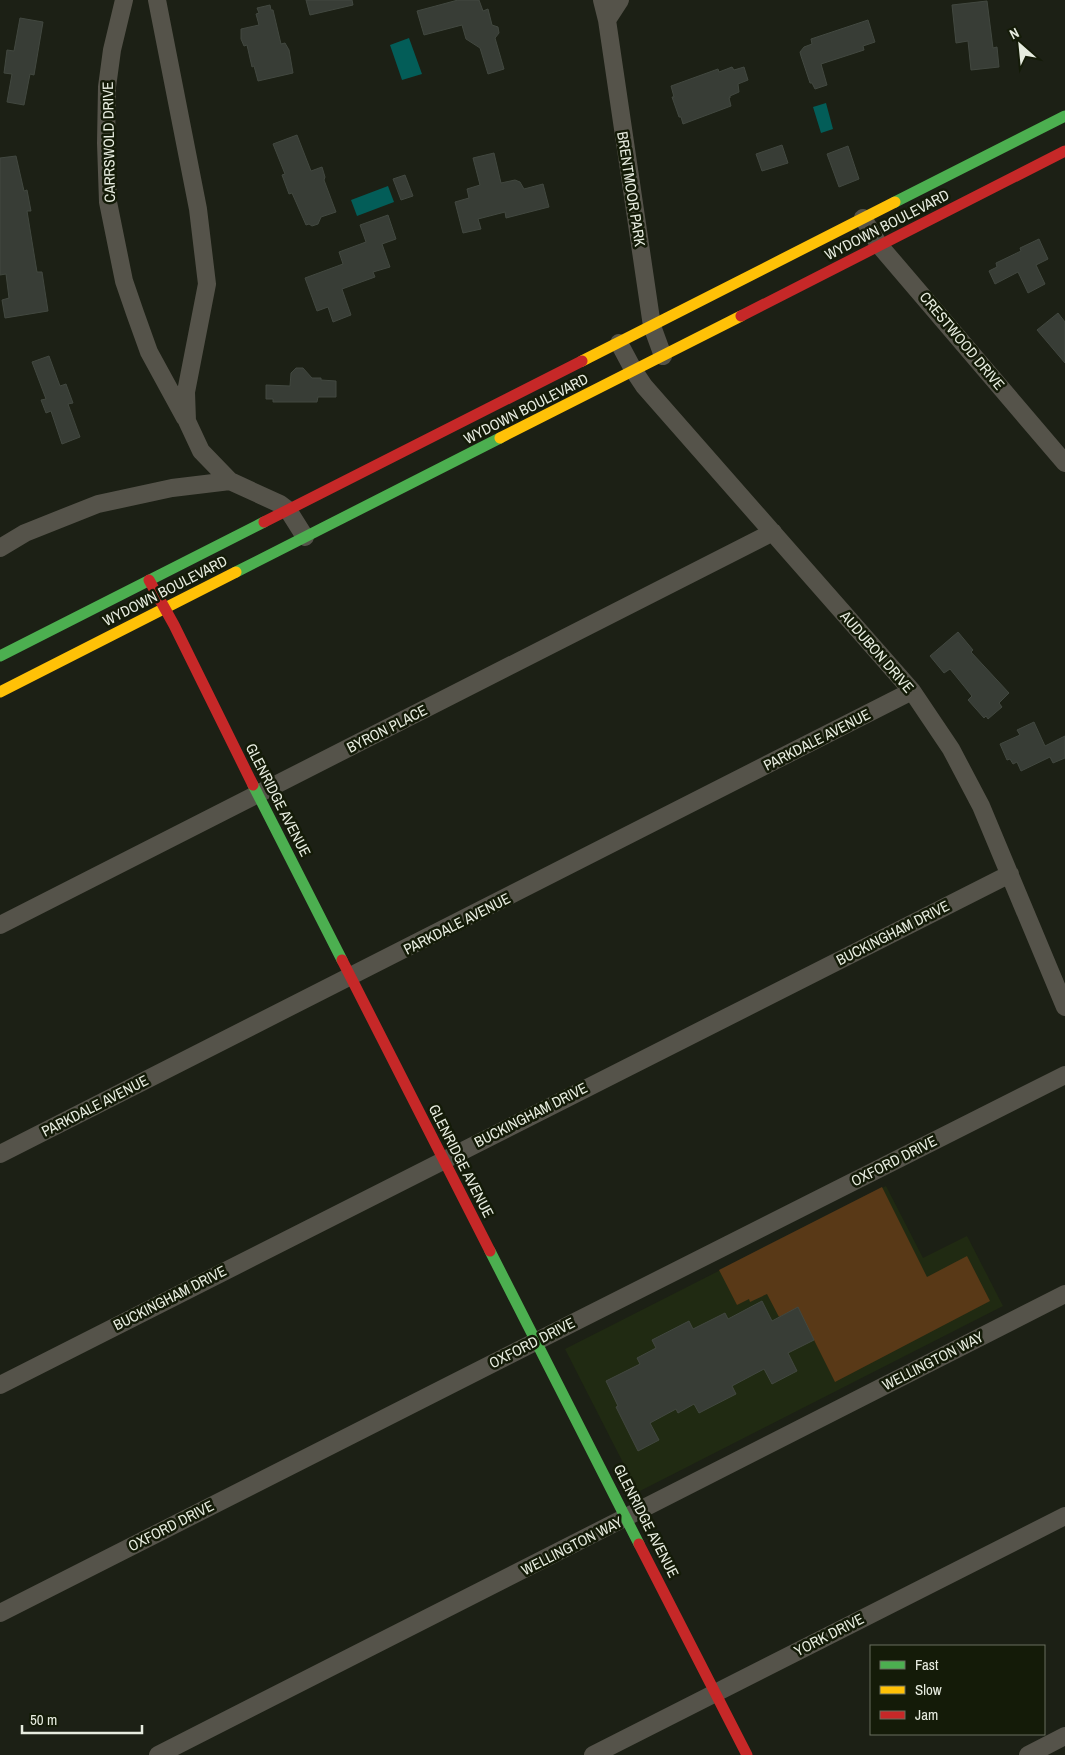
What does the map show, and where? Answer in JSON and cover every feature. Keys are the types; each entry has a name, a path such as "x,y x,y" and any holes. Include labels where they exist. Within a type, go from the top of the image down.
{"street":[{"name":"CARRSWOLD DRIVE","path":"124,0 112,50 106,87 108,202 124,281 149,352 187,421 201,451 230,481 280,504 288,510 305,537"},
{"name":"CARRSWOLD DRIVE","path":"157,0 198,209 207,284 186,392 187,421"},
{"name":"BRENTMOOR PARK","path":"602,0 607,20 652,326 663,356"},
{"path":"607,20 620,0"},
{"name":"WYDOWN BOULEVARD","path":"0,656 1065,116"},
{"name":"WYDOWN BOULEVARD","path":"0,692 1065,151"},
{"name":"CRESTWOOD DRIVE","path":"863,218 880,245 1065,463"},
{"name":"AUDUBON DRIVE","path":"619,343 644,386 912,691 951,749 980,806 1065,1007"},
{"path":"0,548 25,533 98,504 172,488 230,481"},
{"name":"BYRON PLACE","path":"0,925 773,532"},
{"name":"GLENRIDGE AVENUE","path":"150,580 443,1160 747,1755"},
{"name":"PARKDALE AVENUE","path":"0,1154 912,691"},
{"name":"BUCKINGHAM DRIVE","path":"0,1385 1010,874"},
{"name":"OXFORD DRIVE","path":"0,1613 536,1341 1065,1076"},
{"name":"WELLINGTON WAY","path":"158,1755 1065,1294"},
{"name":"YORK DRIVE","path":"593,1755 1065,1516"},
{"path":"1028,1755 1065,1736"}],"shaded area":[{"path":"886,1186 923,1258 967,1236 1003,1306 638,1492 565,1349"},
{"path":"882,1187 927,1277 967,1256 990,1301 835,1382 798,1308 779,1317 767,1294 750,1302 749,1299 737,1305 719,1270"}],"water":[{"path":"409,38 422,74 402,80 390,45"},
{"path":"826,103 833,129 821,133 813,107"},
{"path":"388,186 394,202 357,216 351,200"}],"building":[{"path":"306,0 352,0 353,5 310,15"},
{"path":"458,0 479,0 483,11 488,9 492,25 498,27 499,33 495,38 504,69 488,74 480,48 466,39 462,25 424,35 417,11"},
{"path":"987,1 993,48 997,47 999,67 971,70 968,41 956,43 952,5"},
{"path":"270,5 271,10 273,10 281,44 285,43 289,50 293,73 258,81 254,66 252,67 247,45 244,46 241,39 241,29 259,25 256,14 259,13 257,8"},
{"path":"20,18 43,22 34,75 30,74 24,105 7,102 12,74 4,73 7,50 14,51"},
{"path":"868,20 875,42 863,46 864,50 821,64 827,85 815,89 812,83 810,83 800,52 804,47 812,44 811,39"},
{"path":"732,67 734,70 744,67 748,80 738,84 739,92 730,96 731,106 683,124 672,97 674,97 671,86 718,69 719,72"},
{"path":"297,135 311,171 322,167 324,180 336,212 321,217 318,224 312,226 306,225 292,193 289,194 282,175 285,174 273,144"},
{"path":"782,145 788,163 762,171 756,154"},
{"path":"848,146 859,179 839,187 827,154"},
{"path":"494,153 501,183 515,180 520,182 524,189 543,184 549,207 506,218 505,212 478,219 481,229 463,233 455,202 469,198 467,189 480,185 473,158"},
{"path":"16,156 24,191 27,190 31,211 27,211 37,272 42,272 48,311 5,318 2,300 9,298 6,274 0,275 0,158"},
{"path":"405,175 413,196 401,200 393,179"},
{"path":"388,215 396,239 382,244 390,267 373,272 375,277 342,289 351,315 333,322 328,307 317,311 305,278 343,264 339,252 366,242 360,225"},
{"path":"1039,239 1048,259 1036,265 1045,284 1028,293 1018,272 995,284 989,271 997,267 996,263 1021,251 1020,248"},
{"path":"1058,313 1065,322 1065,363 1037,330"},
{"path":"49,356 60,386 66,384 73,403 68,404 80,437 62,444 51,411 46,413 41,400 46,399 32,362"},
{"path":"296,368 303,368 312,378 336,381 336,397 318,397 317,402 273,402 273,399 266,399 266,385 290,386 291,373"},
{"path":"958,632 973,650 971,652 1009,693 999,703 1002,707 988,719 986,716 984,718 968,700 972,696 950,669 944,673 930,656"},
{"path":"1034,722 1045,746 1065,736 1065,758 1053,763 1050,757 1021,771 1017,762 1013,764 1010,759 1007,760 1000,744 1020,735 1017,730"},
{"path":"762,1301 772,1321 798,1307 814,1340 788,1353 797,1371 772,1384 764,1369 732,1386 736,1394 699,1413 694,1404 678,1413 676,1409 650,1423 659,1440 638,1451 616,1407 618,1406 606,1381 640,1364 637,1358 656,1348 652,1340 689,1321 693,1329 725,1313 728,1319"}],"traffic: fast":[{"path":"895,202 1065,116"},
{"path":"236,572 500,438"},
{"path":"0,656 264,522"},
{"path":"253,785 342,960"},
{"path":"490,1251 639,1544"}],"traffic: slow":[{"path":"582,361 895,202"},
{"path":"500,438 741,316"},
{"path":"0,692 236,572"}],"traffic: jam":[{"path":"741,316 1065,151"},
{"path":"264,522 582,361"},
{"path":"149,580 174,625 253,785"},
{"path":"342,960 490,1251"},
{"path":"639,1544 747,1755"}]}
